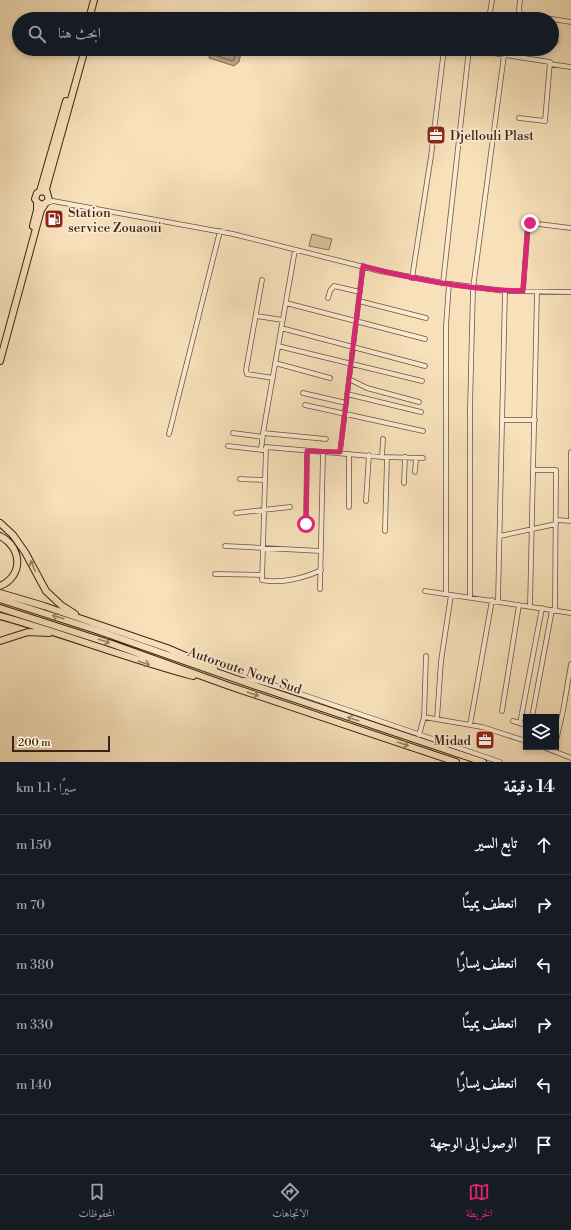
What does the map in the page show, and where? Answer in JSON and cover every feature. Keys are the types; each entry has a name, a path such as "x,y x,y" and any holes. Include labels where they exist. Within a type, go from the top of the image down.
{"highway":[{"path":"91,12 94,0"},
{"path":"95,12 98,0"},
{"path":"0,347 37,210 36,195 40,191 78,56"},
{"path":"0,361 42,210 50,197 83,56"},
{"path":"40,191 50,197"},
{"path":"37,202 40,204 46,204"},
{"path":"0,523 26,552 40,582 50,595 71,611 102,626"},
{"path":"0,536 11,543 15,548 18,562 14,574 10,580 0,586"},
{"path":"0,593 174,651 206,664 236,680"},
{"name":"Autoroute Nord-Sud","path":"0,599 96,630 236,680 483,762"},
{"name":"Autoroute Nord-Sud","path":"0,608 112,644 232,687 456,762"},
{"path":"0,616 152,665 232,687"},
{"path":"0,640 28,632 48,633 74,639"}],"street":[{"path":"490,12 492,0"},
{"path":"520,0 520,12"},
{"path":"559,20 571,22"},
{"path":"412,278 431,156 443,56"},
{"path":"443,283 467,56"},
{"path":"470,597 470,408 473,288 504,56"},
{"path":"514,56 548,61 550,64 571,67"},
{"path":"519,118 544,121 550,64"},
{"path":"50,197 220,231 412,278 473,288 505,291 571,292"},
{"path":"523,291 528,224 571,228"},
{"path":"169,434 220,231"},
{"path":"295,250 263,435 265,480 262,580 277,581 305,578 321,570"},
{"path":"340,452 363,266"},
{"path":"262,280 246,370 247,374 273,378"},
{"path":"446,594 446,326 449,284"},
{"path":"328,298 330,291 334,286 360,292"},
{"path":"498,601 505,291"},
{"path":"530,606 537,292"},
{"path":"359,301 426,318"},
{"path":"286,303 425,339"},
{"path":"256,316 283,320"},
{"path":"281,328 425,366"},
{"path":"278,346 422,381"},
{"path":"275,363 330,378"},
{"path":"349,379 367,388 420,402"},
{"path":"303,393 346,403"},
{"path":"347,394 421,412"},
{"path":"305,405 423,432"},
{"path":"502,420 535,420"},
{"path":"233,433 326,439"},
{"path":"383,439 385,531"},
{"path":"228,446 340,452 384,457 423,458"},
{"path":"306,524 307,451"},
{"path":"320,589 323,452"},
{"path":"500,536 556,522 571,521 571,452"},
{"path":"349,454 349,507"},
{"path":"366,501 368,455"},
{"path":"404,483 405,457"},
{"path":"415,472 416,458"},
{"path":"533,470 556,470 556,522 553,610 533,714"},
{"path":"240,479 265,480"},
{"path":"236,513 290,507"},
{"path":"225,546 321,551"},
{"path":"215,574 262,575"},
{"path":"425,591 571,613"},
{"path":"437,719 441,661 451,595"},
{"path":"470,725 492,600"},
{"path":"502,711 519,605"},
{"path":"520,723 542,608"},
{"path":"419,735 424,717 426,656"},
{"path":"559,728 571,664"},
{"path":"236,680 263,682 500,762"},
{"path":"424,717 470,725 523,740"},
{"path":"513,721 523,724"},
{"path":"555,750 571,758"}],"shaded area":[{"path":"312,234 332,239 329,250 309,246"}],"water":[{"path":"209,56 240,56 239,62 234,66 209,58"}],"place":[{"name":"Djellouli Plast","path":"436,135"},
{"name":"Station service Zouaoui","path":"54,219"},
{"name":"Midad","path":"485,740"}],"route":[{"path":"306,524 307,451 340,452 363,266 412,278 473,288 523,291 528,224 530,223"}]}
